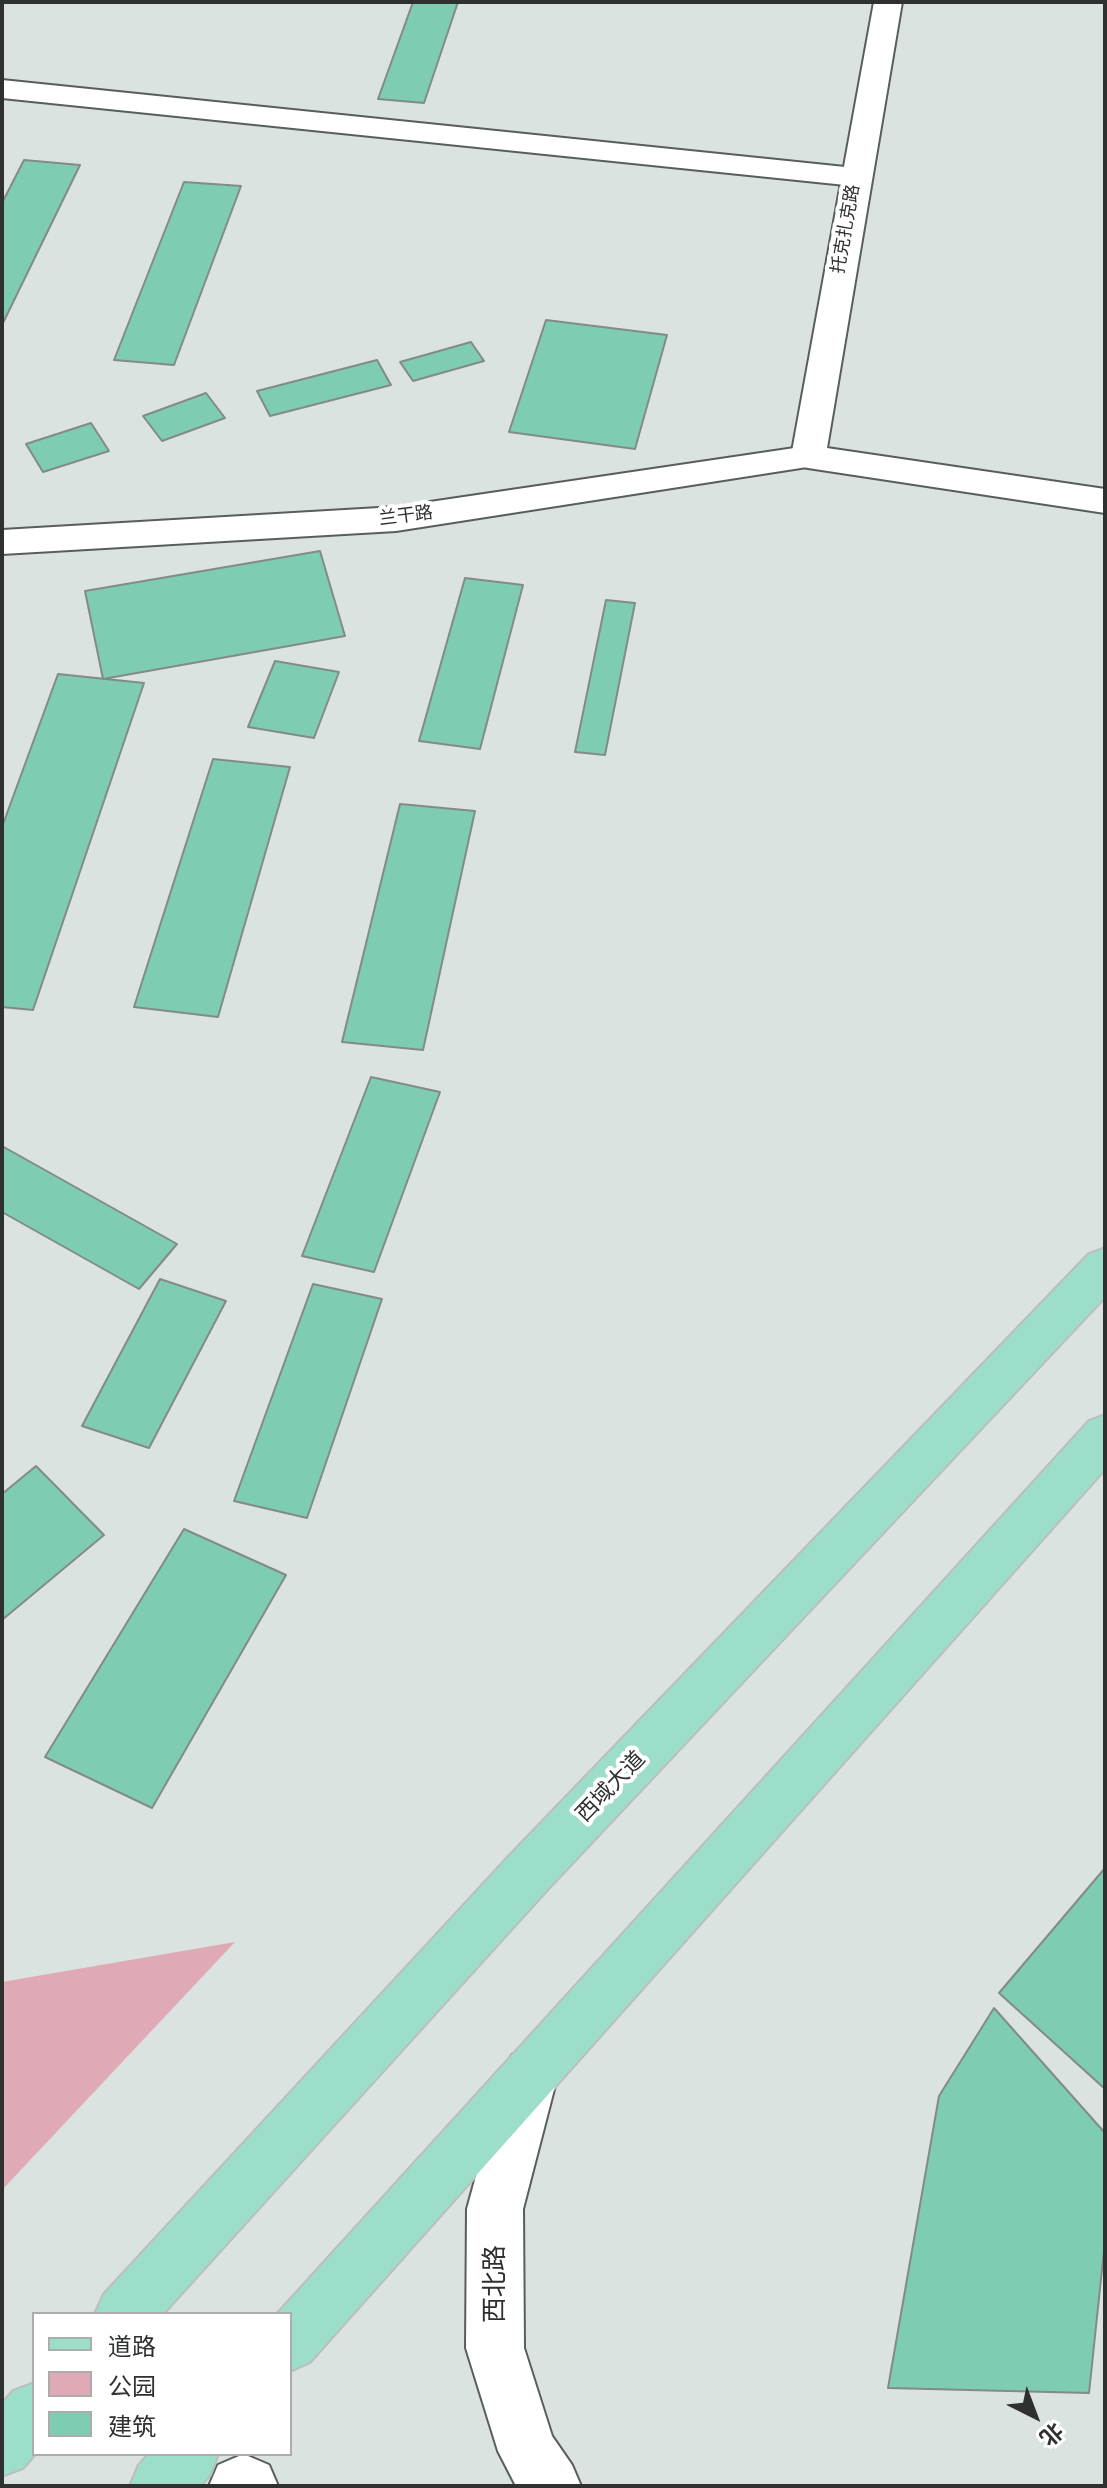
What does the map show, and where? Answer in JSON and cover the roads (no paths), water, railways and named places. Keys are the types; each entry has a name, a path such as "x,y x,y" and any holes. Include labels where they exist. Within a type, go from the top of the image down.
{"main road":[{"name":"西域大道","path":"126,2312 529,1872 1105,1267"},
{"path":"292,2340 1105,1436"},
{"path":"2,2447 32,2414"},
{"path":"160,2486 187,2456"}],"street":[{"name":"托克扎克路","path":"808,457 888,2"},
{"path":"2,89 855,177"},
{"name":"兰干路","path":"2,542 396,519 808,457 1105,501"},
{"name":"西北路","path":"531,2074 495,2209 495,2348 527,2451 551,2486"},
{"path":"239,2486 248,2486"}]}
